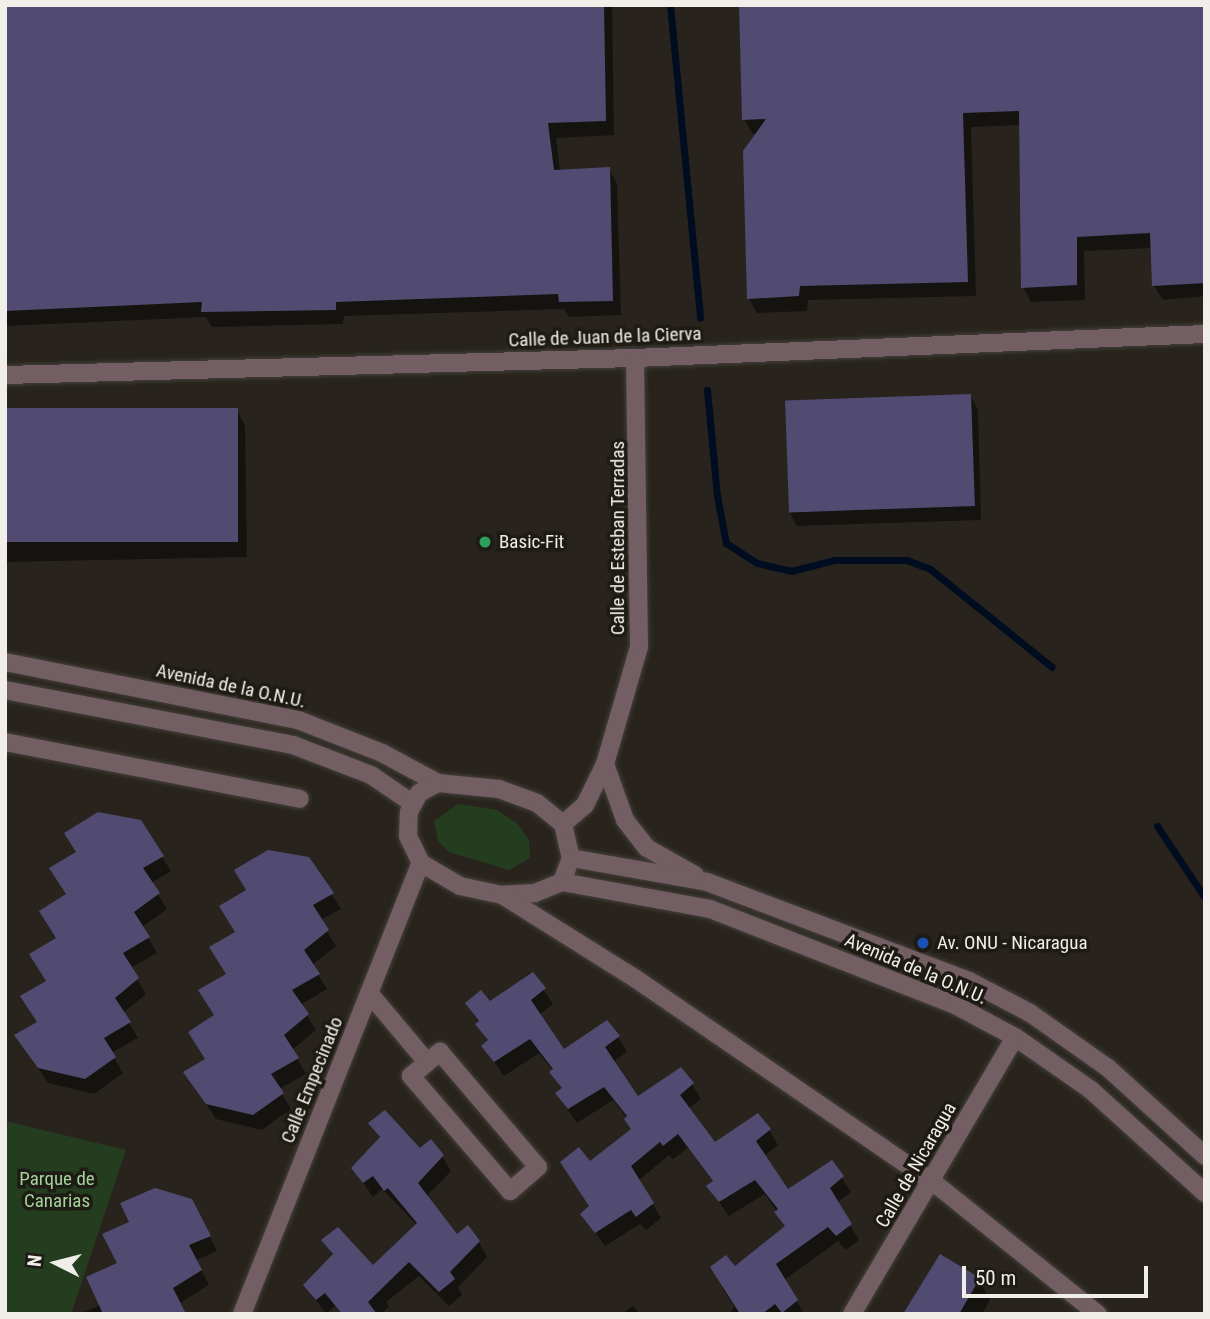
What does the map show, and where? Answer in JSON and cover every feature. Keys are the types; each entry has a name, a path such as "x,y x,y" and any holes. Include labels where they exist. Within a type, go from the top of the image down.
{"street":[{"name":"Calle de Juan de la Cierva","path":"5,375 635,358 1205,334"},
{"name":"Calle de Esteban Terradas","path":"563,824 585,804 605,764 639,647 635,358"},
{"name":"Avenida de la O.N.U.","path":"5,662 298,720 382,752 438,783"},
{"path":"5,690 293,745 371,775 412,803"},
{"path":"5,742 300,799"},
{"path":"605,764 625,820 647,848 707,882"},
{"path":"438,783 499,789 537,803 563,824 571,858 562,882 535,893 502,895 460,886 421,863 408,836 412,803 419,793 438,783"},
{"name":"Avenida de la O.N.U.","path":"571,858 707,882 969,981 1030,1013 1108,1068 1205,1156"},
{"name":"Calle Empecinado","path":"242,1314 421,863"},
{"name":"Avenida de la O.N.U.","path":"562,882 710,909 957,1006 1015,1037 1091,1090 1205,1193"},
{"path":"502,895 636,979 933,1182 1098,1314"},
{"path":"369,993 427,1062"},
{"name":"Calle de Nicaragua","path":"852,1314 933,1182 1015,1037"},
{"path":"439,1052 538,1167 510,1191 411,1076 427,1062 439,1052"}],"green space":[{"path":"458,804 497,810 518,824 529,840 530,858 509,870 449,852 438,841 434,821"},
{"name":"Parque de Canarias","path":"5,1121 126,1150 71,1314 5,1314"}],"building":[{"path":"5,5 604,5 606,121 548,123 554,170 610,167 613,301 559,302 558,294 336,302 336,310 201,312 202,302 5,311"},
{"path":"739,5 1205,5 1205,283 1152,286 1150,233 1077,237 1077,285 1021,288 1019,111 963,113 968,282 800,286 799,296 747,299 743,151 766,119 742,120"},
{"path":"971,394 975,506 789,512 785,400"},
{"path":"5,408 238,408 238,542 5,542"},
{"path":"98,812 141,820 164,856 143,868 160,893 134,912 150,937 123,953 139,978 115,998 131,1022 104,1038 116,1057 85,1079 38,1068 14,1035 37,1022 20,996 46,981 29,954 56,938 39,911 66,894 49,868 76,852 64,833"},
{"path":"268,850 309,857 334,893 313,905 329,930 304,950 320,974 292,990 309,1014 284,1035 299,1058 271,1074 284,1093 253,1115 206,1104 183,1072 205,1059 188,1032 214,1015 198,990 226,974 209,947 235,932 219,906 246,890 234,870"},
{"path":"533,972 546,988 531,1000 564,1049 607,1020 620,1036 605,1047 638,1096 681,1067 694,1083 680,1095 715,1142 758,1113 771,1129 756,1141 788,1189 832,1160 844,1176 830,1188 852,1224 836,1236 828,1227 776,1264 798,1300 782,1313 775,1304 762,1314 740,1314 710,1267 726,1255 735,1266 785,1226 774,1212 778,1209 755,1180 719,1202 706,1186 713,1181 678,1134 663,1146 660,1142 631,1166 654,1203 636,1217 631,1210 595,1233 580,1214 589,1206 560,1162 579,1147 590,1161 631,1129 624,1119 627,1116 604,1087 568,1109 555,1093 562,1088 549,1072 553,1069 530,1039 494,1062 481,1046 488,1040 475,1024 479,1021 465,1003 481,990 490,1001"},
{"path":"385,1110 420,1148 431,1139 444,1155 418,1183 457,1234 468,1225 480,1241 450,1272 455,1279 439,1292 409,1262 368,1302 377,1314 342,1314 325,1293 316,1300 303,1285 333,1254 321,1240 338,1227 373,1265 417,1223 388,1188 384,1191 373,1176 363,1183 351,1168 380,1137 368,1123"},
{"path":"155,1188 192,1199 211,1236 189,1245 202,1270 173,1288 186,1314 103,1314 86,1277 117,1263 102,1234 129,1222 120,1203"},
{"path":"940,1254 980,1278 959,1314 903,1314"}],"waterway":[{"path":"670,5 700,318"},
{"path":"707,390 717,496 726,543 757,563 791,571 834,560 907,560 930,569 1052,667"},
{"path":"1157,826 1205,898"}],"place":[{"name":"Basic-Fit","path":"485,542"},
{"name":"Av. ONU - Nicaragua","path":"923,943"}]}
